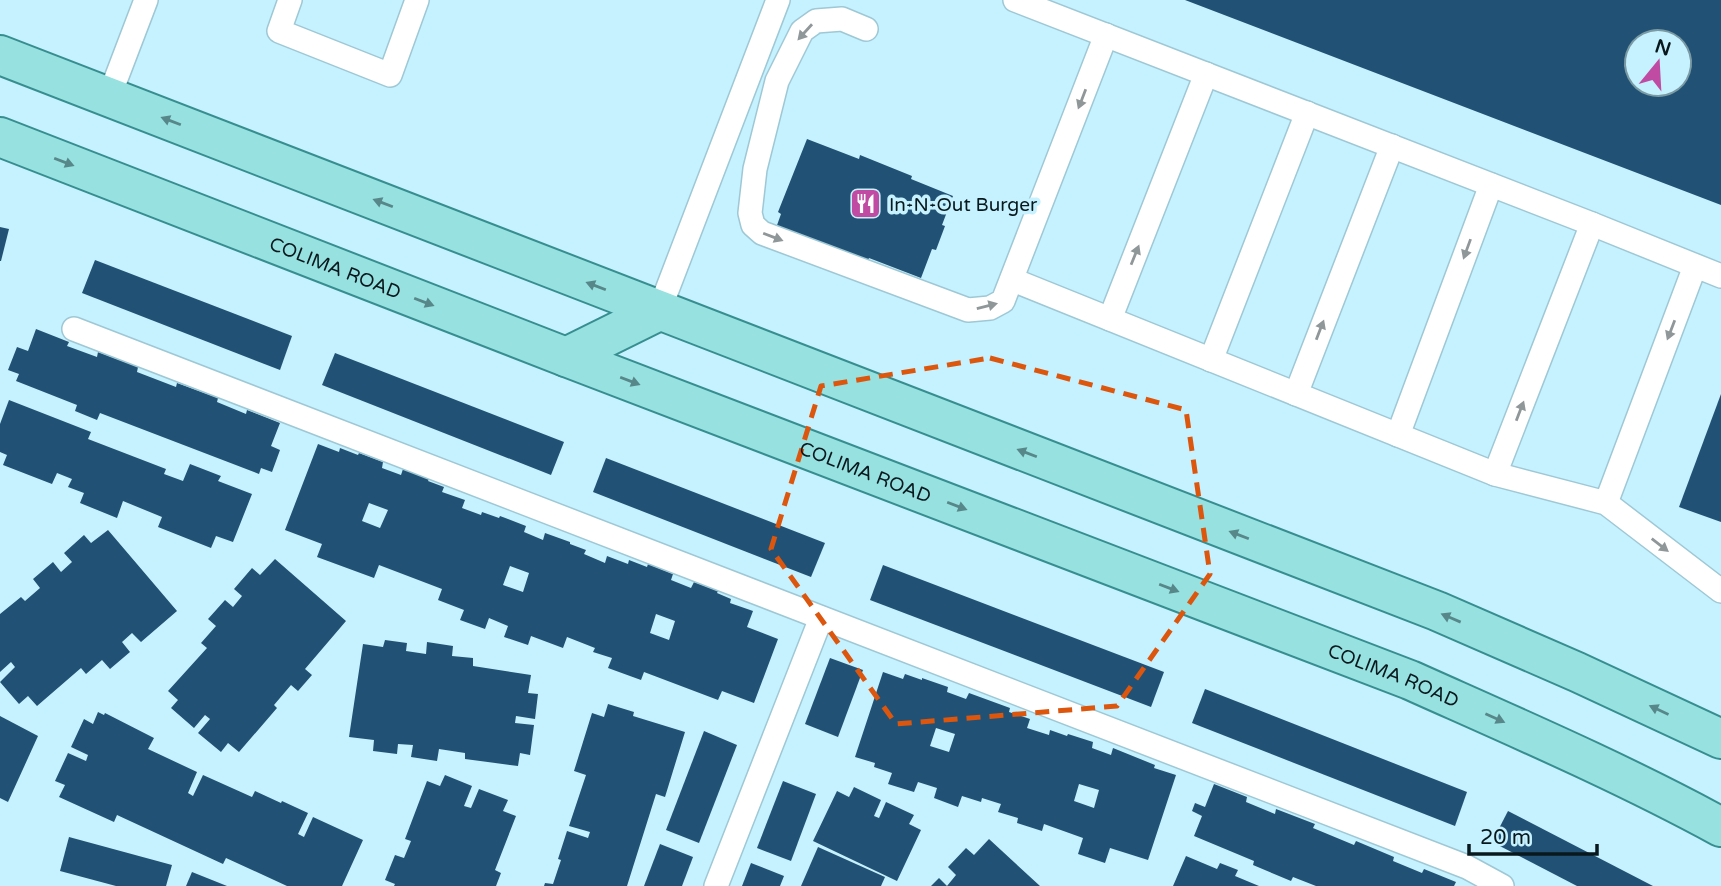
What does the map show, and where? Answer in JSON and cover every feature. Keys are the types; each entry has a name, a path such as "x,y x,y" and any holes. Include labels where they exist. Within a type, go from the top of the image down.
{"main road":[{"path":"0,55 1437,611 1721,739"},
{"name":"COLIMA ROAD","path":"0,137 1410,680 1544,740 1721,827"},
{"path":"566,357 659,311"}],"lane":[{"path":"109,97 146,0"},
{"path":"290,0 279,31 390,75 417,0"},
{"path":"659,311 778,0"},
{"path":"1015,0 1721,276"},
{"path":"866,29 842,19 816,21 802,31 777,81 755,169 750,213 753,225 762,233 968,310 990,308 1003,301 1106,35"},
{"path":"1110,319 1206,74"},
{"path":"1211,360 1307,113"},
{"path":"1296,394 1392,146"},
{"path":"1398,435 1491,185"},
{"path":"1495,474 1592,224"},
{"path":"1606,503 1695,266"},
{"path":"1013,280 1495,474 1606,503 1721,591"},
{"path":"74,329 1467,867 1502,886"},
{"path":"716,886 821,618"}],"highlighted area":[{"path":"990,358 1186,410 1210,574 1117,706 896,724 771,549 821,386"}],"building":[{"path":"1185,0 1721,0 1721,205"},
{"name":"In-N-Out Burger","path":"807,139 859,159 860,155 953,196 936,250 932,249 921,278 869,258 866,264 776,228 781,214 778,212"},
{"path":"0,227 9,229 1,261 0,261"},
{"path":"95,260 292,336 280,370 82,293"},
{"path":"36,329 69,342 67,346 97,357 98,352 138,367 137,372 176,387 177,383 218,398 217,402 246,414 247,410 280,423 271,446 280,450 272,472 261,468 259,474 100,413 97,420 75,411 77,405 16,381 19,374 8,370 17,347 28,351"},
{"path":"335,353 564,442 551,475 322,385"},
{"path":"1721,394 1721,522 1679,507"},
{"path":"9,400 91,432 88,439 166,469 164,474 183,481 190,464 221,476 218,481 252,494 233,542 216,536 211,548 158,527 162,517 123,501 117,518 80,503 84,493 68,487 72,479 57,473 52,484 3,465 7,455 0,452 0,424"},
{"path":"318,444 339,452 340,448 383,462 382,468 401,475 403,469 429,479 428,481 444,487 442,492 465,500 462,508 481,515 482,512 499,518 500,516 526,526 524,532 543,540 545,533 586,550 584,554 605,563 607,556 628,564 629,560 647,567 648,564 673,574 671,580 691,588 694,582 718,591 717,593 731,599 730,603 753,611 747,627 778,639 754,703 722,691 718,700 644,672 641,680 608,668 612,658 593,652 595,648 567,637 563,648 531,636 528,645 504,637 508,626 489,618 485,629 460,620 464,610 438,600 442,589 379,565 374,578 317,557 322,544 285,530","holes":["369,503 388,510 380,528 362,521","510,566 529,573 523,592 503,585","656,614 675,621 669,640 650,633"]},
{"path":"606,458 825,543 811,577 593,492"},
{"path":"108,530 177,611 141,642 132,633 122,642 130,652 110,669 102,660 86,674 81,668 37,706 28,696 19,704 0,682 15,667 11,662 0,672 0,614 21,597 25,601 40,588 33,579 53,562 61,572 72,562 64,553 84,535 91,543"},
{"path":"275,559 346,621 305,669 312,675 298,691 291,685 274,705 277,708 239,752 228,743 221,752 198,733 210,719 205,715 194,728 171,708 178,700 168,691 207,648 201,643 216,626 208,619 225,600 233,607 242,596 234,589 252,568 260,575"},
{"path":"883,565 1164,672 1151,707 870,600"},
{"path":"385,640 407,643 406,651 426,654 427,642 453,646 452,656 473,658 473,666 531,675 528,693 538,694 535,719 516,716 515,723 534,725 530,755 520,753 518,766 465,759 465,753 439,749 437,761 411,757 413,745 398,744 397,754 373,751 374,740 349,737 363,644 383,647"},
{"path":"830,658 863,670 838,737 805,724"},
{"path":"883,672 903,679 905,674 922,678 948,687 947,692 966,699 969,693 1010,708 1009,712 1030,719 1027,728 1049,735 1050,730 1093,742 1092,748 1111,755 1113,748 1155,765 1154,768 1176,775 1148,860 1110,848 1105,863 1078,854 1083,838 1044,824 1042,831 1017,823 1018,818 998,812 1001,804 982,798 981,802 962,796 958,807 934,798 937,788 918,782 914,792 888,784 892,773 874,767 875,763 855,757","holes":["936,728 955,734 949,752 930,746","1079,784 1099,790 1094,808 1074,801"]},
{"path":"1205,689 1467,792 1455,826 1192,723"},
{"path":"608,704 634,712 633,716 685,732 665,797 656,794 627,886 544,886 545,883 553,884 567,831 588,838 590,832 569,826 586,775 574,771 592,713 604,717"},
{"path":"98,712 154,738 148,749 197,772 188,793 193,796 203,775 252,797 255,791 308,813 298,834 304,837 313,817 363,840 342,886 287,886 226,858 223,864 117,815 114,822 59,797 65,785 55,781 68,753 86,761 88,755 71,747 84,719 93,724"},
{"path":"0,716 38,736 8,802 0,798"},
{"path":"704,731 737,745 699,843 666,830"},
{"path":"445,775 472,786 464,806 471,808 479,789 508,800 503,811 516,816 495,870 501,873 496,886 394,886 395,884 385,880 395,855 404,858 411,841 405,839 427,781 440,786"},
{"path":"783,781 816,794 791,861 757,848"},
{"path":"1214,784 1247,797 1246,802 1275,814 1276,809 1315,824 1313,828 1354,845 1356,841 1394,857 1393,861 1422,873 1424,869 1456,882 1454,886 1316,886 1293,877 1291,881 1253,865 1254,861 1194,836 1202,816 1192,811 1195,803 1205,807"},
{"path":"854,787 881,800 874,816 879,818 886,802 914,815 909,824 921,830 897,881 813,841 837,791 849,797"},
{"path":"1508,811 1653,886 1577,886 1492,842"},
{"path":"69,837 172,865 166,886 116,886 60,871"},
{"path":"989,839 1040,886 947,886 956,875 948,867 966,848 974,855"},
{"path":"660,844 693,857 682,886 644,886"},
{"path":"818,847 885,877 881,886 801,886"},
{"path":"1186,856 1217,869 1220,863 1238,870 1235,876 1259,886 1173,886"},
{"path":"751,863 784,876 780,886 742,886"},
{"path":"192,872 227,886 186,886"},
{"path":"939,878 947,886 931,886"}],"place":[{"name":"In-N-Out Burger","path":"866,204"}]}
